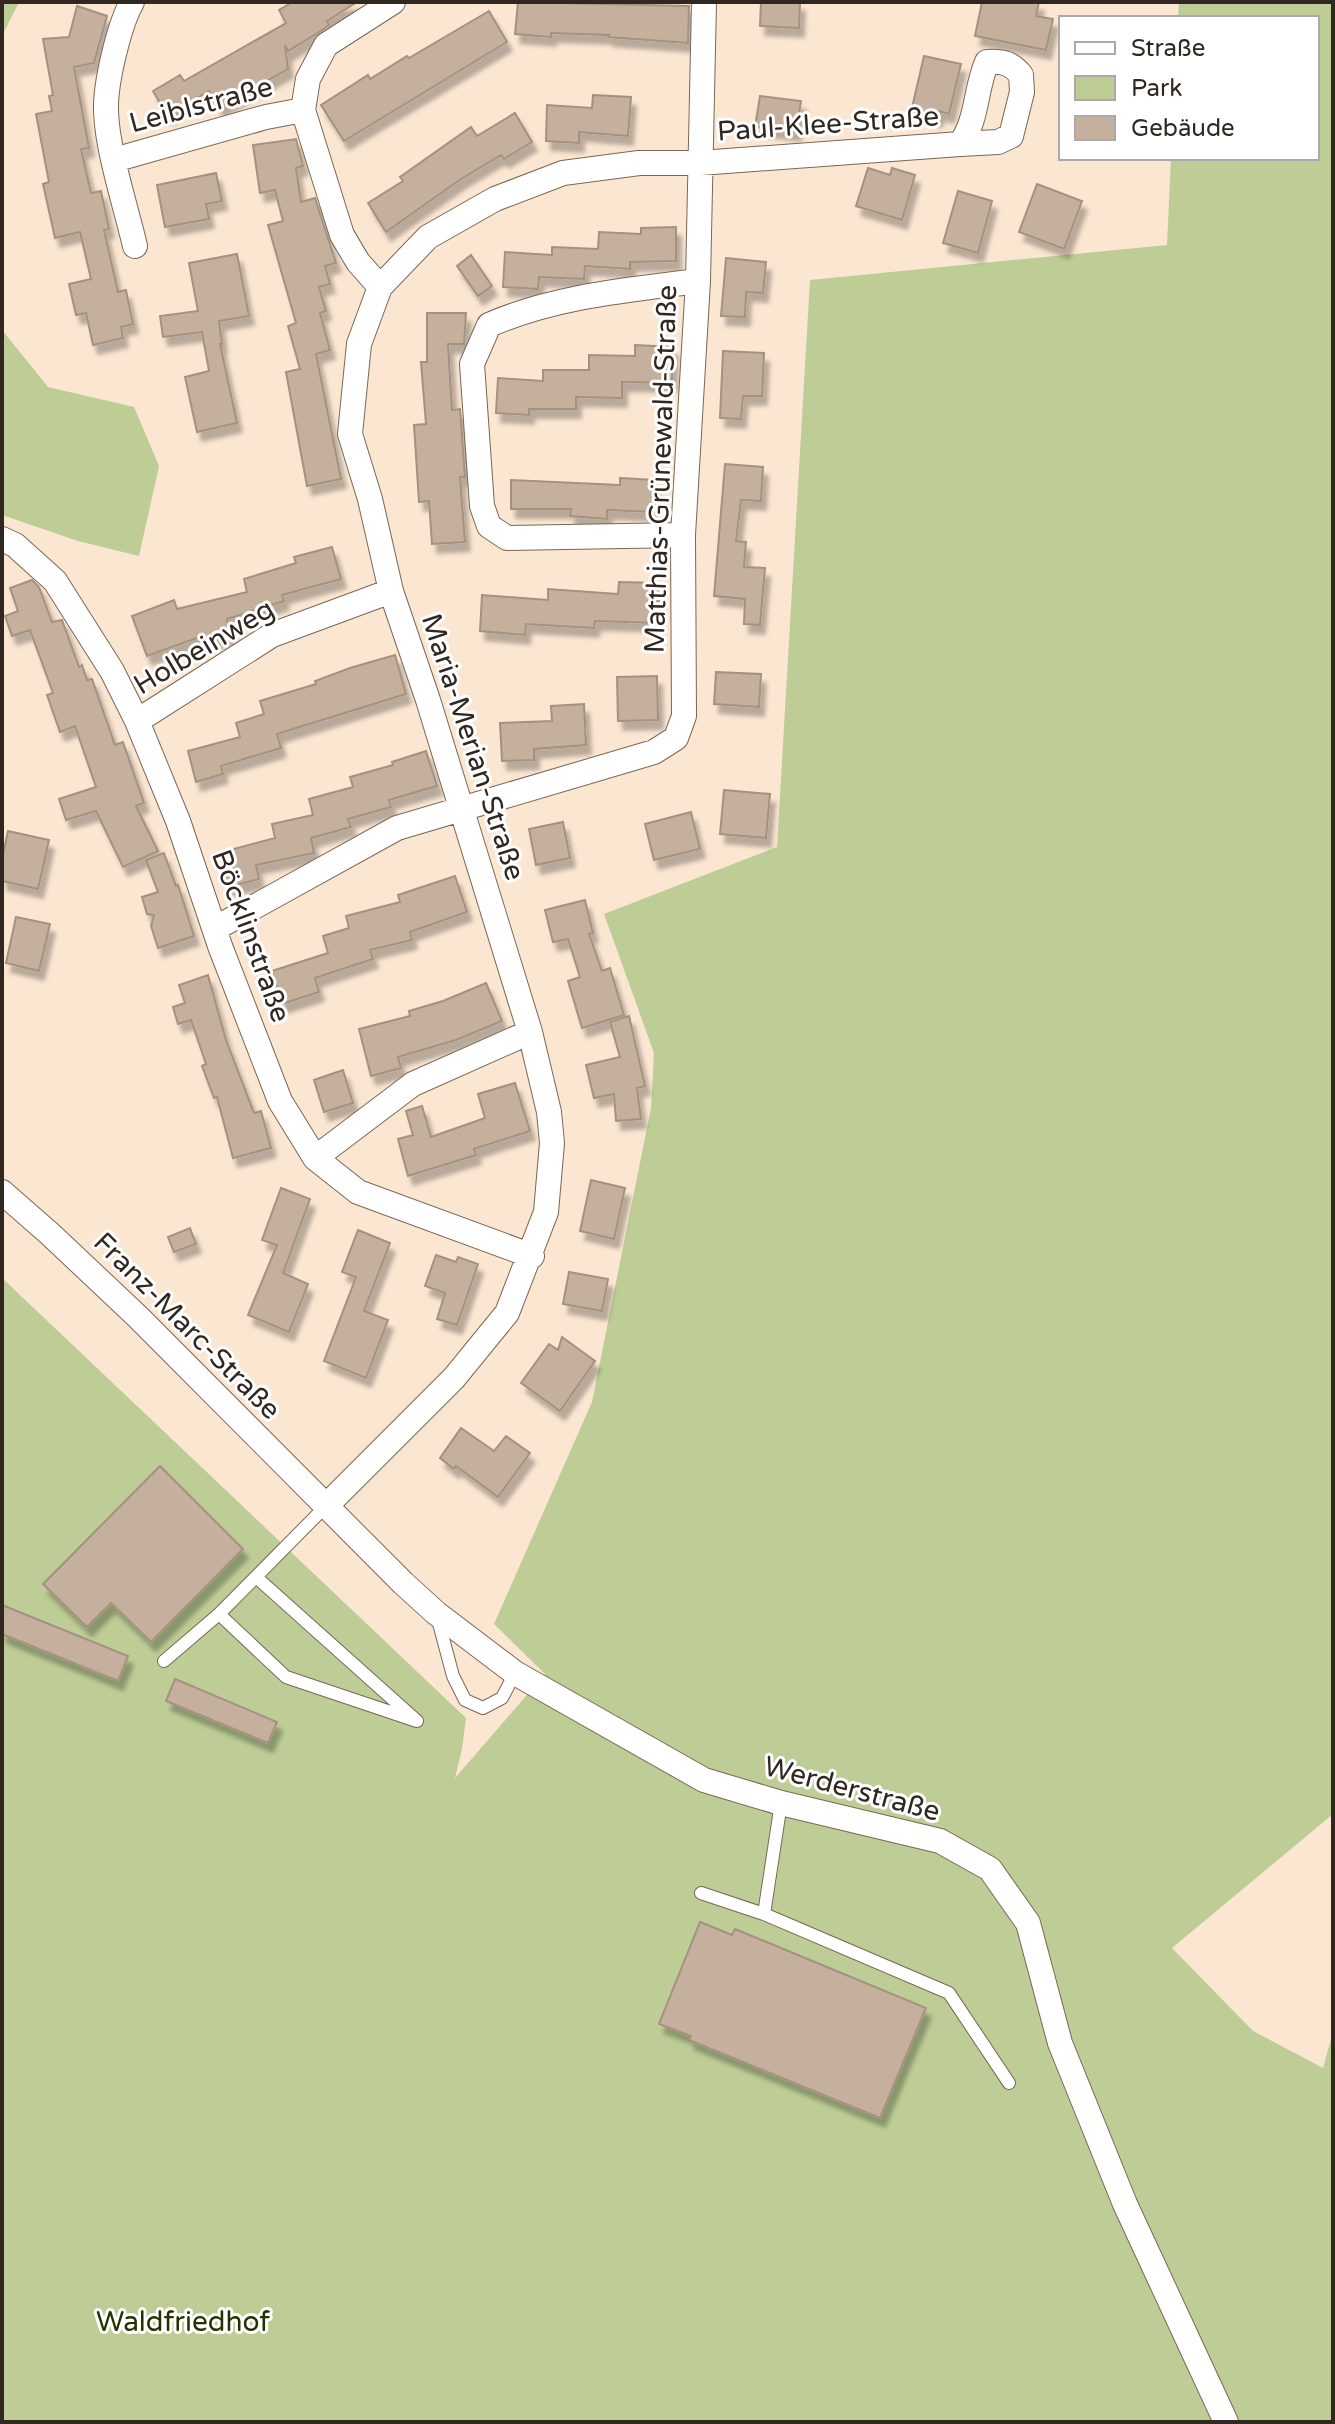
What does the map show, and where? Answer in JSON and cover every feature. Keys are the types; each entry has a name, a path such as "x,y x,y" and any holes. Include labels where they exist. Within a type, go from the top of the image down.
{"street":[{"name":"Leiblstraße","path":"132,2 114,52 106,111 114,160 135,246"},
{"path":"380,287 358,262 342,235 303,110 308,79 326,45 393,2"},
{"name":"Matthias-Grünewald-Straße","path":"216,928 397,828 654,752 676,738 684,716 683,535 698,281 704,2"},
{"name":"Leiblstraße","path":"114,160 266,117 303,110"},
{"name":"Paul-Klee-Straße","path":"700,163 960,144"},
{"name":"Maria-Merian-Straße","path":"327,1505 454,1378 507,1313 532,1256 546,1212 552,1143 549,1112 530,1032 428,700 391,591 370,499 350,434 359,344 380,287 428,237 495,199 563,173 639,163 700,163"},
{"path":"683,535 507,538 489,526 482,506 472,364 489,325 513,314 595,294 698,281"},
{"name":"Böcklinstraße","path":"2,539 15,545 55,581 112,671 137,721 178,821 220,946 280,1101 315,1158 358,1192 532,1256"},
{"name":"Holbeinweg","path":"137,721 272,635 391,591"},
{"path":"315,1158 413,1084 530,1032"},
{"name":"Franz-Marc-Straße","path":"2,1192 138,1317 327,1505"},
{"name":"Werderstraße","path":"327,1505 436,1613 515,1673 704,1780 781,1803 940,1841 990,1869 1028,1923 1060,2043 1125,2204 1226,2422"}],"lane":[{"path":"164,1661 219,1614 327,1505"},
{"path":"219,1614 286,1677 417,1721 256,1577"},
{"path":"436,1613 453,1676 465,1700 483,1708 493,1703 502,1698 515,1673"},
{"path":"764,1914 781,1803"},
{"path":"701,1893 764,1914 949,1993 1009,2083"}],"green space":[{"path":"2,2 19,2 2,36"},
{"name":"Waldfriedhof","path":"1179,2 1333,2 1333,1814 1172,1948 1253,2031 1323,2068 1333,2032 1333,2422 2,2422 2,1278 466,1718 455,1778 545,1674 494,1624 592,1402 651,1108 654,1053 604,914 777,847 810,280 1167,245 1171,160 1319,160 1319,16 1178,16"},
{"path":"2,330 48,387 134,407 159,466 139,556 78,541 2,515"}],"building":[{"path":"293,2 357,2 327,21 329,25 288,51 285,45 288,69 219,108 209,91 167,115 153,91 180,75 184,81 286,23 279,10"},
{"path":"518,2 689,6 688,43 609,35 551,33 551,37 515,34"},
{"path":"761,2 800,2 799,28 760,26"},
{"path":"982,2 1039,2 1036,16 1053,19 1046,50 975,36"},
{"path":"77,6 107,16 94,63 74,67 89,148 81,149 91,193 101,191 109,229 104,230 118,292 126,290 133,324 121,327 123,338 93,345 86,313 76,315 69,284 91,279 80,232 55,238 43,184 49,182 36,114 52,111 49,96 53,95 43,39 69,37"},
{"path":"489,11 507,42 344,141 321,105 368,75 370,79"},
{"path":"924,56 961,64 949,114 939,111 937,118 911,112"},
{"path":"593,95 631,97 628,136 579,132 579,143 546,141 547,105 592,108"},
{"path":"760,96 801,101 796,132 755,127"},
{"path":"515,113 532,142 504,159 501,155 461,179 386,232 368,203 403,181 400,177 471,127 477,136"},
{"path":"296,139 303,166 296,168 301,202 315,198 336,263 325,266 330,284 319,287 326,311 320,313 330,350 316,354 341,479 307,486 286,372 300,369 288,326 296,323 268,225 283,221 275,190 260,193 253,145"},
{"path":"868,168 890,175 892,168 915,175 902,220 856,206"},
{"path":"216,173 222,201 206,204 209,219 165,227 157,185"},
{"path":"1037,184 1082,201 1064,249 1019,232"},
{"path":"958,191 992,201 978,253 943,243"},
{"path":"676,227 676,261 630,262 630,269 585,266 584,279 539,277 538,289 503,287 505,252 552,255 552,247 598,249 599,232 641,234 641,228"},
{"path":"237,254 249,316 219,321 220,344 237,423 197,432 185,377 209,371 202,332 163,337 160,316 198,311 189,263"},
{"path":"471,255 492,286 478,296 457,266"},
{"path":"726,258 766,262 763,293 746,292 745,317 721,316"},
{"path":"427,313 466,313 464,344 448,344 452,410 460,409 465,477 460,477 465,542 432,544 429,501 419,502 414,425 426,424 421,362 427,362"},
{"path":"635,345 673,347 672,383 622,382 622,398 576,397 576,409 529,409 529,415 496,413 498,378 543,381 543,370 589,370 589,355 635,356"},
{"path":"723,351 764,353 762,396 743,396 741,419 720,418"},
{"path":"725,464 763,467 761,501 741,500 736,541 746,542 744,567 765,568 760,625 744,624 745,599 714,596"},
{"path":"620,478 655,480 652,512 607,510 607,519 570,516 571,509 511,509 511,480 620,485"},
{"path":"332,547 341,579 282,595 284,601 227,619 231,635 203,642 202,636 147,656 132,616 174,600 177,609 247,592 244,579 296,563 294,557"},
{"path":"32,580 39,587 52,622 62,620 79,667 82,665 87,680 92,679 115,745 123,742 144,803 136,806 158,851 123,867 96,811 66,820 59,799 96,787 75,726 60,732 47,695 53,693 30,630 12,636 5,616 18,611 10,588"},
{"path":"619,582 658,583 657,623 595,621 594,628 526,624 525,635 480,631 482,595 548,600 548,589 618,594"},
{"path":"395,655 406,694 277,734 281,748 221,766 223,774 196,782 188,751 240,737 236,723 264,714 260,701"},
{"path":"716,672 761,674 759,707 714,704"},
{"path":"657,676 658,720 618,721 617,677"},
{"path":"584,704 586,745 534,749 534,760 502,761 500,723 552,721 551,706"},
{"path":"426,751 437,786 389,800 391,807 348,819 351,827 311,838 314,853 256,865 259,879 228,887 219,853 275,838 272,824 313,815 309,799 353,787 350,777 393,765 392,762"},
{"path":"724,790 770,794 766,838 720,834"},
{"path":"691,812 700,849 654,860 645,824"},
{"path":"563,822 570,858 536,865 529,829"},
{"path":"8,831 49,840 38,889 2,881 2,859"},
{"path":"164,853 194,936 158,948 151,926 154,915 147,914 142,897 158,892 146,860"},
{"path":"455,876 467,912 410,932 412,940 370,950 373,959 315,978 319,992 282,1004 272,971 328,953 323,936 349,928 346,916 400,902 398,895"},
{"path":"585,900 593,933 589,934 602,971 610,968 624,1015 582,1028 568,981 580,977 568,939 553,942 545,910"},
{"path":"16,917 50,924 39,971 6,963"},
{"path":"208,975 226,1040 254,1113 261,1111 271,1148 233,1158 217,1097 214,1098 202,1066 206,1064 191,1020 178,1024 173,1007 185,1003 179,985"},
{"path":"486,983 502,1021 456,1040 398,1057 401,1068 371,1076 359,1029 410,1016 409,1011"},
{"path":"629,1016 645,1086 637,1088 641,1119 616,1121 614,1094 594,1098 586,1065 620,1057 610,1022"},
{"path":"343,1070 353,1103 324,1112 314,1080"},
{"path":"515,1083 530,1131 474,1149 476,1155 408,1176 398,1139 413,1135 406,1111 422,1106 431,1137 485,1118 478,1094"},
{"path":"591,1180 625,1188 614,1239 580,1231"},
{"path":"281,1188 310,1199 283,1273 308,1284 289,1332 248,1315 277,1245 262,1240"},
{"path":"190,1228 196,1244 174,1252 168,1237"},
{"path":"358,1230 390,1243 364,1311 388,1320 366,1378 324,1361 356,1277 342,1272"},
{"path":"436,1255 456,1262 458,1257 478,1264 457,1325 437,1319 445,1293 425,1286"},
{"path":"569,1272 608,1279 602,1311 563,1304"},
{"path":"562,1337 595,1361 560,1411 521,1383 549,1344 558,1350"},
{"path":"461,1428 494,1451 506,1436 530,1453 498,1497 440,1458"},
{"path":"160,1466 243,1549 151,1642 111,1603 87,1627 43,1584"},
{"path":"2,1605 128,1656 118,1681 2,1634"},
{"path":"175,1679 277,1722 268,1743 166,1701"},
{"path":"700,1922 732,1935 735,1929 926,2008 880,2118 689,2040 691,2036 659,2024"}]}
